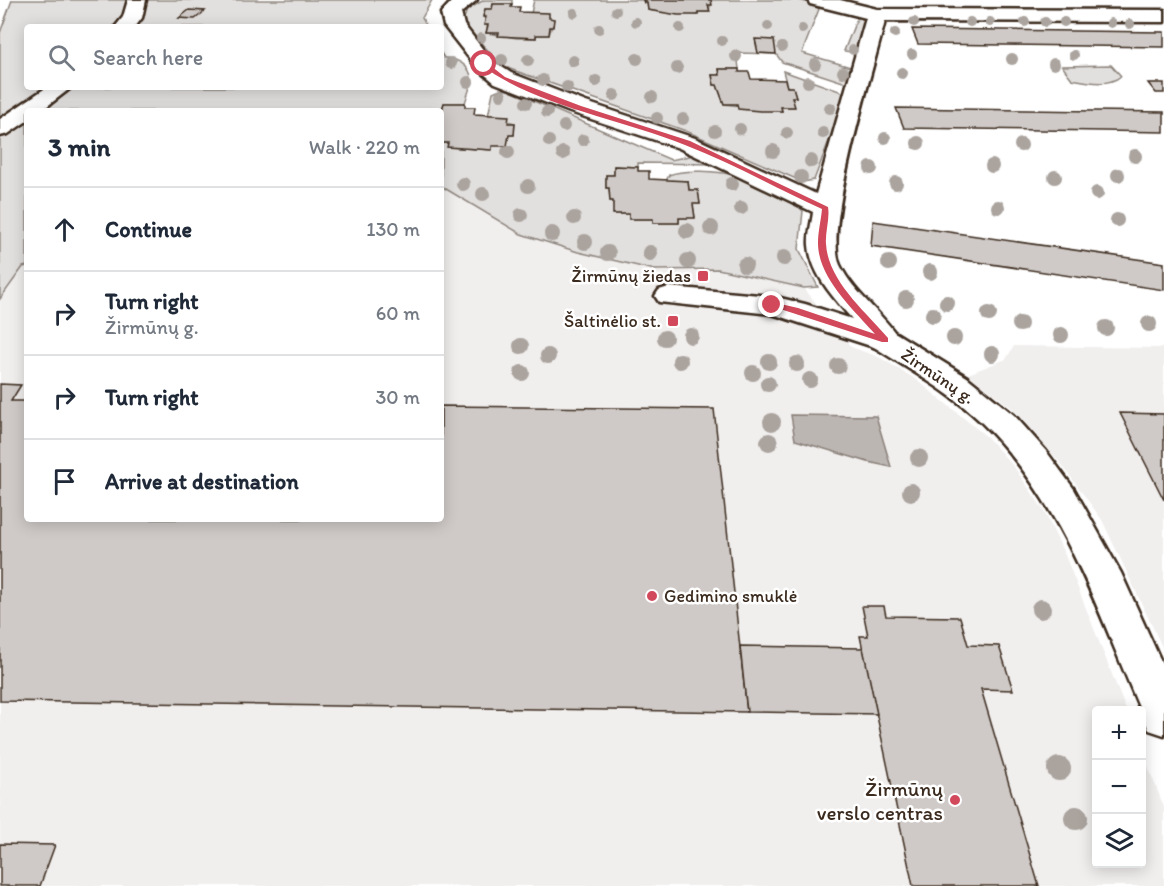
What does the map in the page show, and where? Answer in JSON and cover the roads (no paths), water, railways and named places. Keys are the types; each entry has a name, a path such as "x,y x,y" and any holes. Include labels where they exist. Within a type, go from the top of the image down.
{"street":[{"path":"127,24 132,18 137,0"},
{"path":"468,0 456,6 451,13 454,26 484,64 503,78 578,107 687,143 826,208"},
{"path":"817,0 877,15 1164,16"},
{"name":"Žirmūnų g.","path":"877,15 826,208 822,244 826,264 841,288 885,340 967,393 1023,448 1060,494 1109,587 1164,716"},
{"path":"30,108 57,90"},
{"path":"0,129 24,112"},
{"path":"669,296 749,301 795,310 885,340"}],"place":[{"name":"Žirmūnų žiedas","path":"703,276"},
{"name":"Šaltinėlio st.","path":"673,321"},
{"name":"Gedimino smuklė","path":"652,596"},
{"name":"Žirmūnų verslo centras","path":"955,800"}]}
